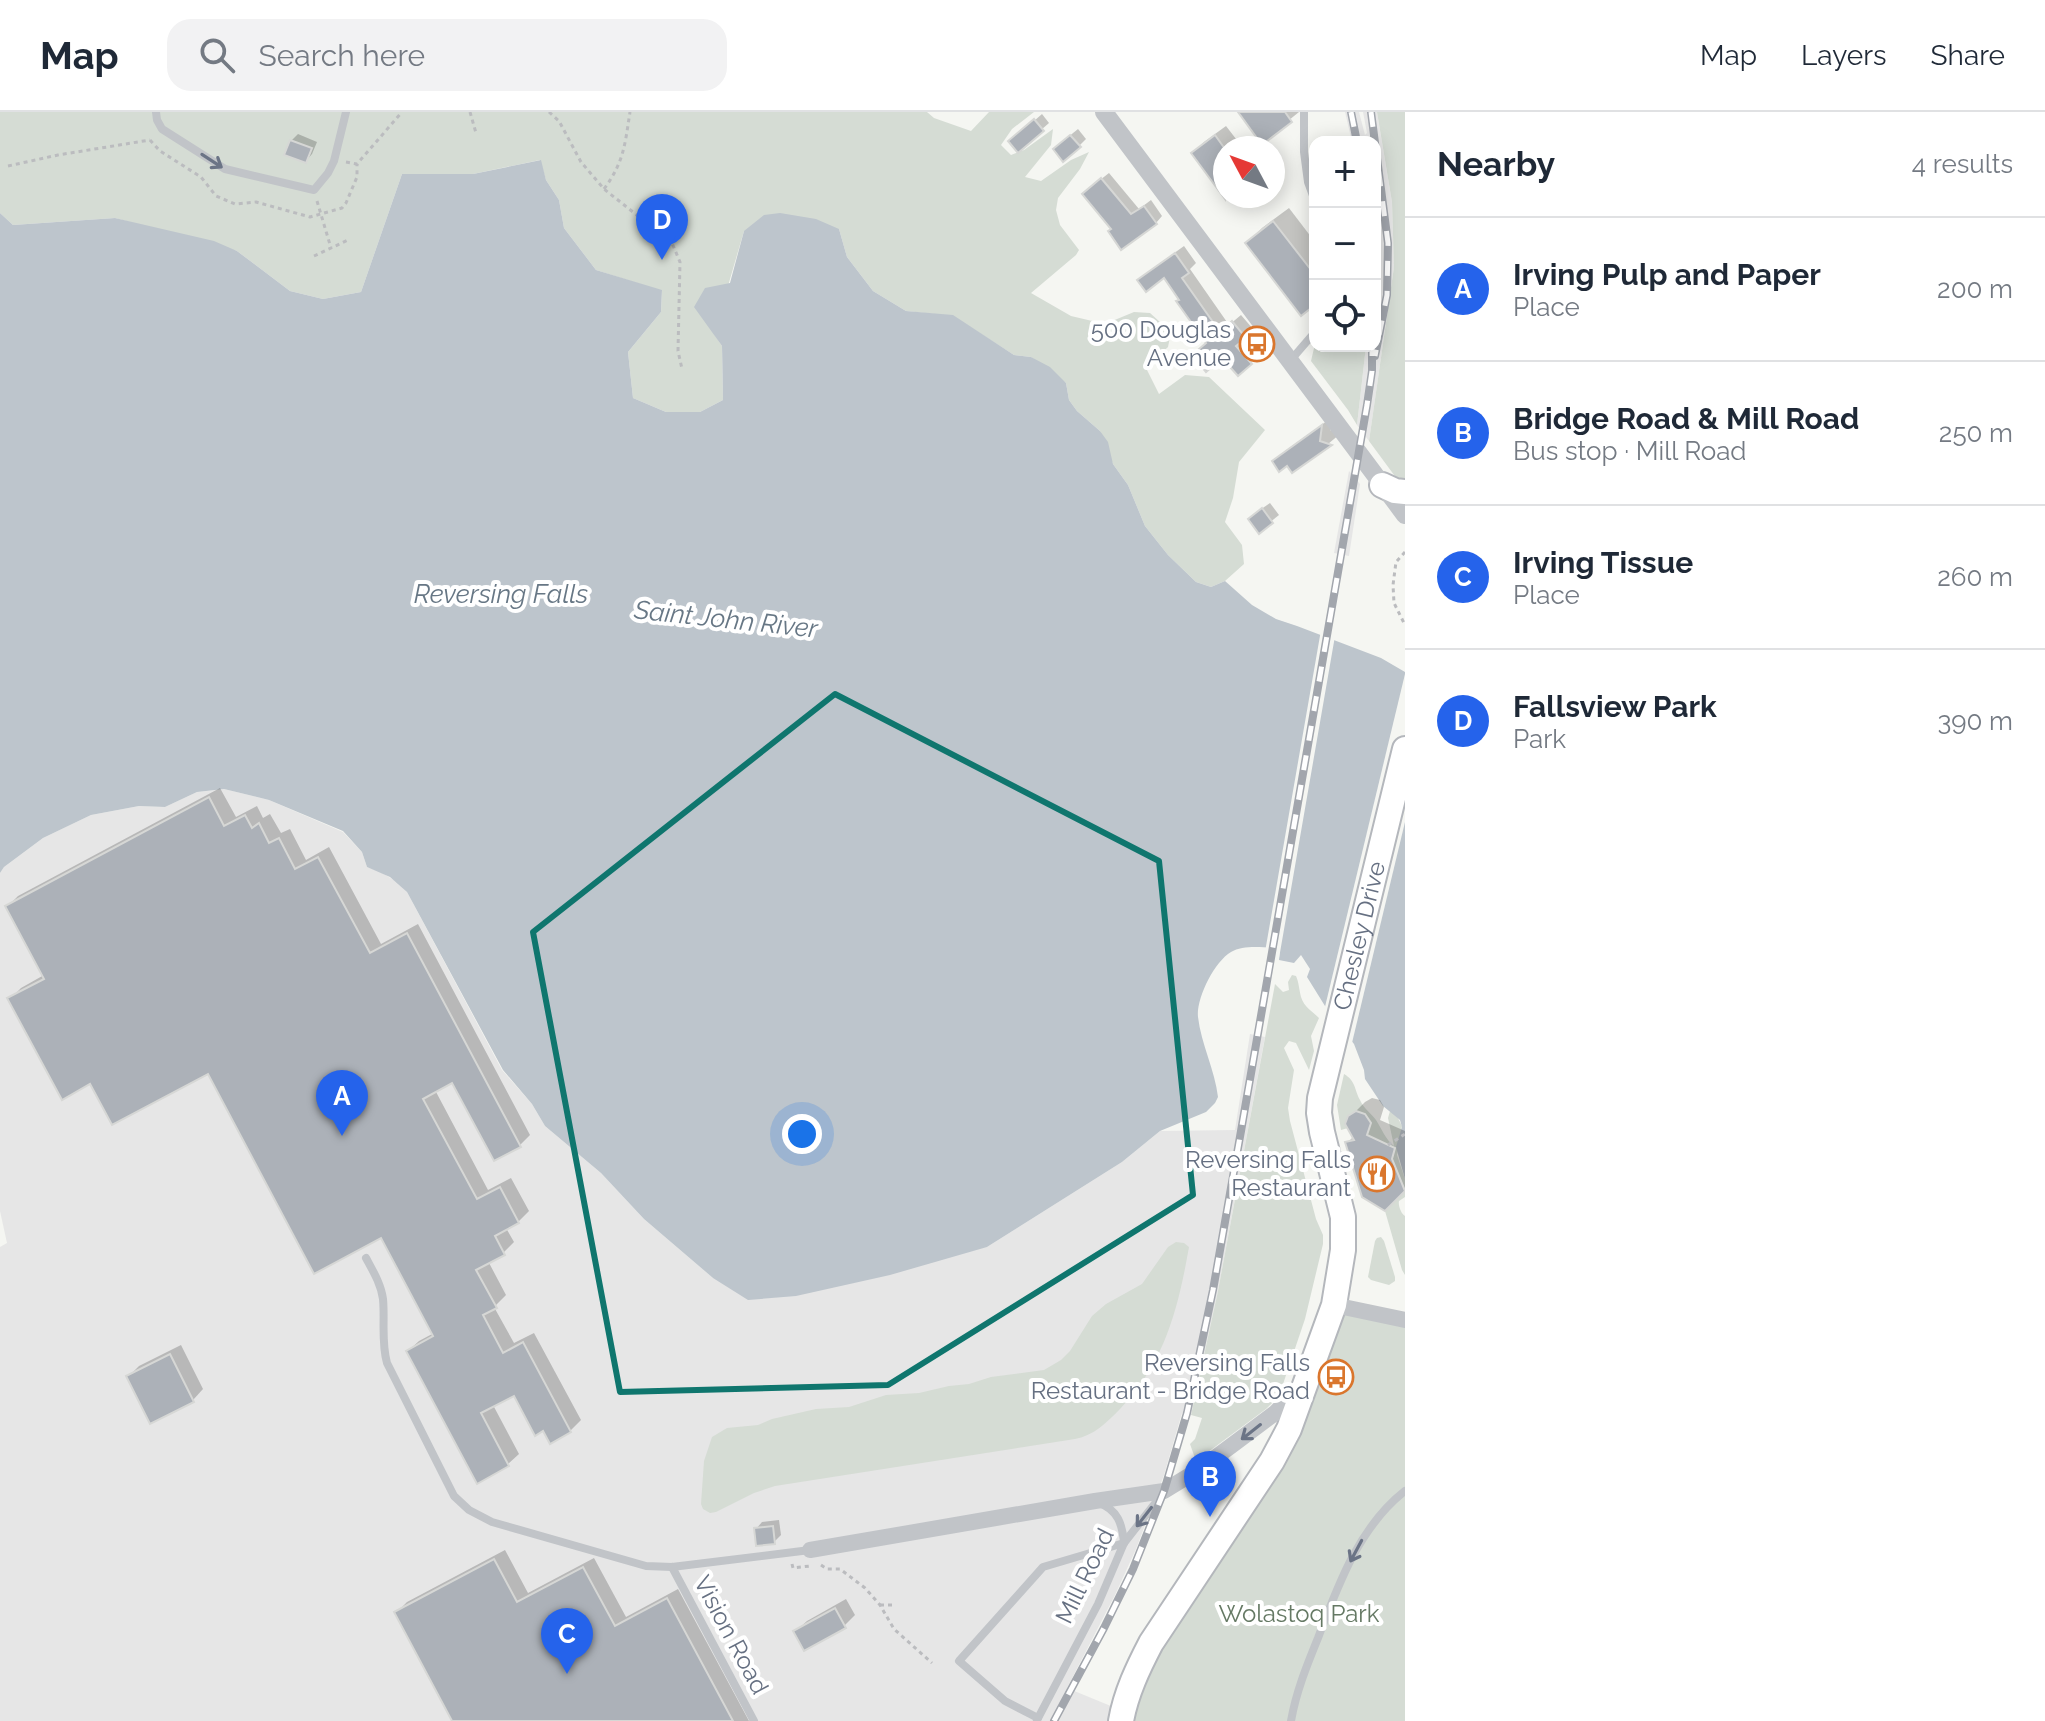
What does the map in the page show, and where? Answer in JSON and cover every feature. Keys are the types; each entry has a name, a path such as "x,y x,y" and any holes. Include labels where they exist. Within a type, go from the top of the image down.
{"main road":[{"name":"Chesley Drive","path":"1121,1721 1129,1689 1145,1654 1272,1461 1289,1429 1334,1305 1343,1250 1343,1217 1319,1113 1320,1098 1405,749"}],"street":[{"path":"1104,112 1358,453 1394,488 1405,515"},
{"path":"1334,1305 1405,1320"},
{"name":"Mill Road","path":"1164,1491 1200,1469 1275,1413 1308,1379"},
{"path":"810,1550 1164,1491"}],"lane":[{"path":"156,112 162,129 225,169 314,190 334,161 346,112"},
{"path":"1304,112 1304,152 1309,185"},
{"path":"1290,361 1309,339"},
{"path":"366,1258 383,1297 383,1344 387,1363 454,1496 480,1517 646,1566 672,1567 810,1550"},
{"name":"Mill Road","path":"1037,1720 1092,1615 1124,1543 1164,1491"},
{"path":"1291,1721 1300,1686 1340,1582 1378,1517 1405,1491"},
{"path":"1037,1720 1005,1701 959,1661 1043,1567 1124,1543 1122,1526 1115,1513 1109,1506 1095,1501"},
{"name":"Vision Road","path":"672,1567 754,1721"}],"path":[{"path":"334,161 357,164 402,112"},
{"path":"470,112 476,133"},
{"path":"549,112 559,121 581,162 604,189 672,243 680,262 678,351 682,369"},
{"path":"604,189 619,167 630,112"},
{"path":"8,166 150,140 162,129"},
{"path":"314,190 331,248"},
{"path":"314,256 348,240"},
{"path":"1405,552 1396,562 1393,585 1394,603 1405,625"},
{"path":"1388,1145 1405,1134"},
{"path":"788,1553 793,1568 821,1565 827,1569 840,1569 865,1588 880,1605 894,1629 932,1663"},
{"path":"880,1605 893,1605"}],"highlighted area":[{"path":"835,694 1159,861 1193,1195 888,1385 620,1392 533,932"}],"shaded area":[{"path":"1345,112 1359,112 1365,135 1363,112 1377,112 1381,136 1351,136"},
{"path":"1381,136 1392,202 1394,267 1369,441 1357,425 1365,352 1381,352"},
{"path":"1349,471 1360,484 1349,556 1334,553"},
{"path":"224,789 269,800 343,832 362,852 367,867 400,884 502,1070 532,1104 545,1126 601,1173 644,1219 713,1278 987,1247 1122,1162 1160,1131 1235,1130 1250,1034 1265,1037 1218,1291 1191,1415 1182,1413 1164,1475 1136,1549 1067,1688 1123,1711 1121,1721 0,1721 0,1247 7,1243 0,1211 0,873 43,838 91,815 139,806 165,807 197,792"}],"green space":[{"path":"0,112 927,112 934,118 971,131 989,112 1034,112 1012,129 1001,145 1011,155 1024,150 1053,129 1051,145 1025,177 1041,181 1071,160 1089,152 1058,198 1056,210 1060,225 1079,250 1031,293 1071,316 1105,324 1134,312 1150,313 1171,332 1168,347 1146,368 1159,394 1185,375 1209,377 1265,430 1239,462 1225,522 1242,545 1244,564 1225,581 1211,587 1196,582 1168,555 1145,526 1100,431 1069,400 1066,383 1031,357 1014,355 953,316 906,311 873,291 847,257 839,229 744,231 714,334 722,346 723,400 700,412 666,412 633,398 628,352 661,312 662,291 596,270 564,228 559,200 546,180 540,160 473,174 402,174 361,292 323,299 290,291 237,251 115,218 13,225 0,213"},
{"path":"1377,112 1405,112 1405,482 1397,479 1369,441 1394,267 1392,202"},
{"path":"1313,352 1365,352 1357,425 1348,410 1311,361"},
{"path":"1292,975 1296,976 1304,1004 1319,1018 1311,1036 1314,1051 1309,1070 1296,1043 1289,1041 1284,1048 1294,1070 1288,1108 1290,1121 1323,1244 1305,1319 1276,1399 1196,1461 1190,1444 1195,1439 1202,1418 1191,1415 1218,1291 1275,984 1283,992 1289,990 1288,982"},
{"path":"1344,1074 1351,1079 1362,1103 1394,1146 1388,1118 1390,1111 1397,1116 1402,1126 1397,1155 1405,1189 1392,1159 1395,1148 1365,1134 1371,1123 1365,1114 1356,1112 1348,1116 1345,1124 1348,1128 1341,1130 1337,1105"},
{"path":"1405,1191 1405,1197 1399,1203 1405,1216 1405,1275 1385,1211"},
{"path":"1381,1237 1395,1277 1389,1285 1368,1277 1375,1241"},
{"path":"1176,1242 1189,1247 1180,1292 1159,1353 1135,1391 1105,1424 1094,1431 1075,1439 775,1486 716,1512 703,1509 704,1461 712,1437 727,1428 758,1425 816,1409 849,1407 886,1395 919,1393 991,1377 1044,1370 1070,1351 1092,1316 1106,1304 1142,1284 1168,1247"},
{"name":"Wolastoq Park","path":"1334,1305 1405,1320 1405,1721 1121,1721 1123,1711 1272,1462"}],"water":[{"path":"541,160 546,180 559,200 564,228 596,270 662,290 661,312 628,352 633,398 666,412 700,412 723,400 722,346 694,307 705,288 730,283 744,231 764,215 780,213 816,219 839,229 847,257 873,291 906,311 953,315 1014,355 1031,357 1050,367 1066,383 1069,400 1077,411 1108,442 1113,464 1128,485 1145,526 1168,555 1196,582 1211,587 1225,581 1252,605 1276,619 1381,658 1405,672 1405,1179 1396,1147 1402,1127 1400,1120 1383,1106 1365,1079 1354,1044 1307,977 1310,969 1301,955 1294,963 1279,960 1280,948 1242,948 1231,952 1218,964 1207,982 1198,1009 1218,1097 1206,1112 1160,1131 1122,1162 987,1247 890,1275 796,1296 748,1300 713,1278 644,1219 601,1173 545,1126 532,1104 503,1070 407,892 390,877 367,867 362,852 343,831 269,800 224,789 197,792 165,807 139,806 91,815 43,838 0,873 0,213 13,225 115,218 214,241 237,251 290,291 323,299 361,292 402,174 473,174"}],"pier":[{"path":"1321,630 1335,636 1278,964 1275,961 1276,952 1265,952"},
{"path":"1405,674 1405,822 1351,1047 1324,1011"}],"building":[{"path":"1238,112 1285,112 1292,122 1274,136 1255,136"},
{"path":"1034,119 1044,131 1018,153 1008,141"},
{"path":"1070,135 1081,147 1063,162 1053,149"},
{"path":"1213,136 1213,183 1191,153"},
{"path":"290,140 312,148 306,163 284,155"},
{"path":"1101,178 1131,214 1144,206 1157,224 1121,250 1108,231 1111,229 1082,194"},
{"path":"1273,221 1309,267 1309,310 1301,316 1245,243"},
{"path":"1175,253 1189,273 1182,278 1220,332 1232,321 1246,338 1236,346 1252,364 1238,376 1222,358 1206,372 1192,355 1206,343 1176,301 1179,300 1164,278 1146,292 1137,280"},
{"path":"1322,425 1320,441 1332,445 1292,473 1287,466 1279,472 1272,461"},
{"path":"1262,508 1273,523 1259,534 1248,519"},
{"path":"209,797 224,826 245,815 252,828 259,823 269,843 279,838 295,869 318,857 370,953 407,933 521,1147 494,1161 452,1083 423,1099 477,1199 500,1187 519,1223 495,1236 505,1255 476,1270 497,1308 483,1315 503,1353 523,1342 571,1432 550,1444 543,1431 535,1436 514,1396 481,1413 509,1466 477,1484 406,1351 433,1336 381,1238 314,1274 208,1074 112,1125 90,1084 62,1100 7,998 44,979 5,906"},
{"name":"Reversing Falls Restaurant","path":"1356,1111 1365,1114 1371,1123 1367,1135 1395,1148 1392,1159 1405,1191 1385,1211 1362,1197 1345,1142 1354,1140 1345,1124 1348,1116"},
{"path":"170,1354 194,1402 150,1424 126,1376"},
{"path":"773,1526 775,1544 756,1546 754,1528"},
{"path":"494,1559 517,1602 583,1567 615,1626 667,1598 733,1721 452,1721 394,1612"},
{"path":"835,1608 846,1628 804,1651 793,1631"}],"railway":[{"path":"1351,112 1356,136"},
{"path":"1371,112 1388,243 1387,295 1375,356"},
{"path":"1054,1721 1133,1569 1164,1491 1187,1413 1213,1290 1367,405 1372,352"}],"place":[{"name":"Fallsview Park","path":"662,260"},
{"name":"500 Douglas Avenue","path":"1257,344"},
{"name":"Irving Pulp and Paper","path":"342,1136"},
{"name":"Reversing Falls Restaurant","path":"1377,1174"},
{"name":"Reversing Falls Restaurant - Bridge Road","path":"1336,1377"},
{"name":"Bridge Road & Mill Road","path":"1210,1517"},
{"name":"Irving Tissue","path":"567,1674"}],"water label":[{"name":"Reversing Falls","path":"501,594"},
{"name":"Saint John River","path":"726,619"}]}
